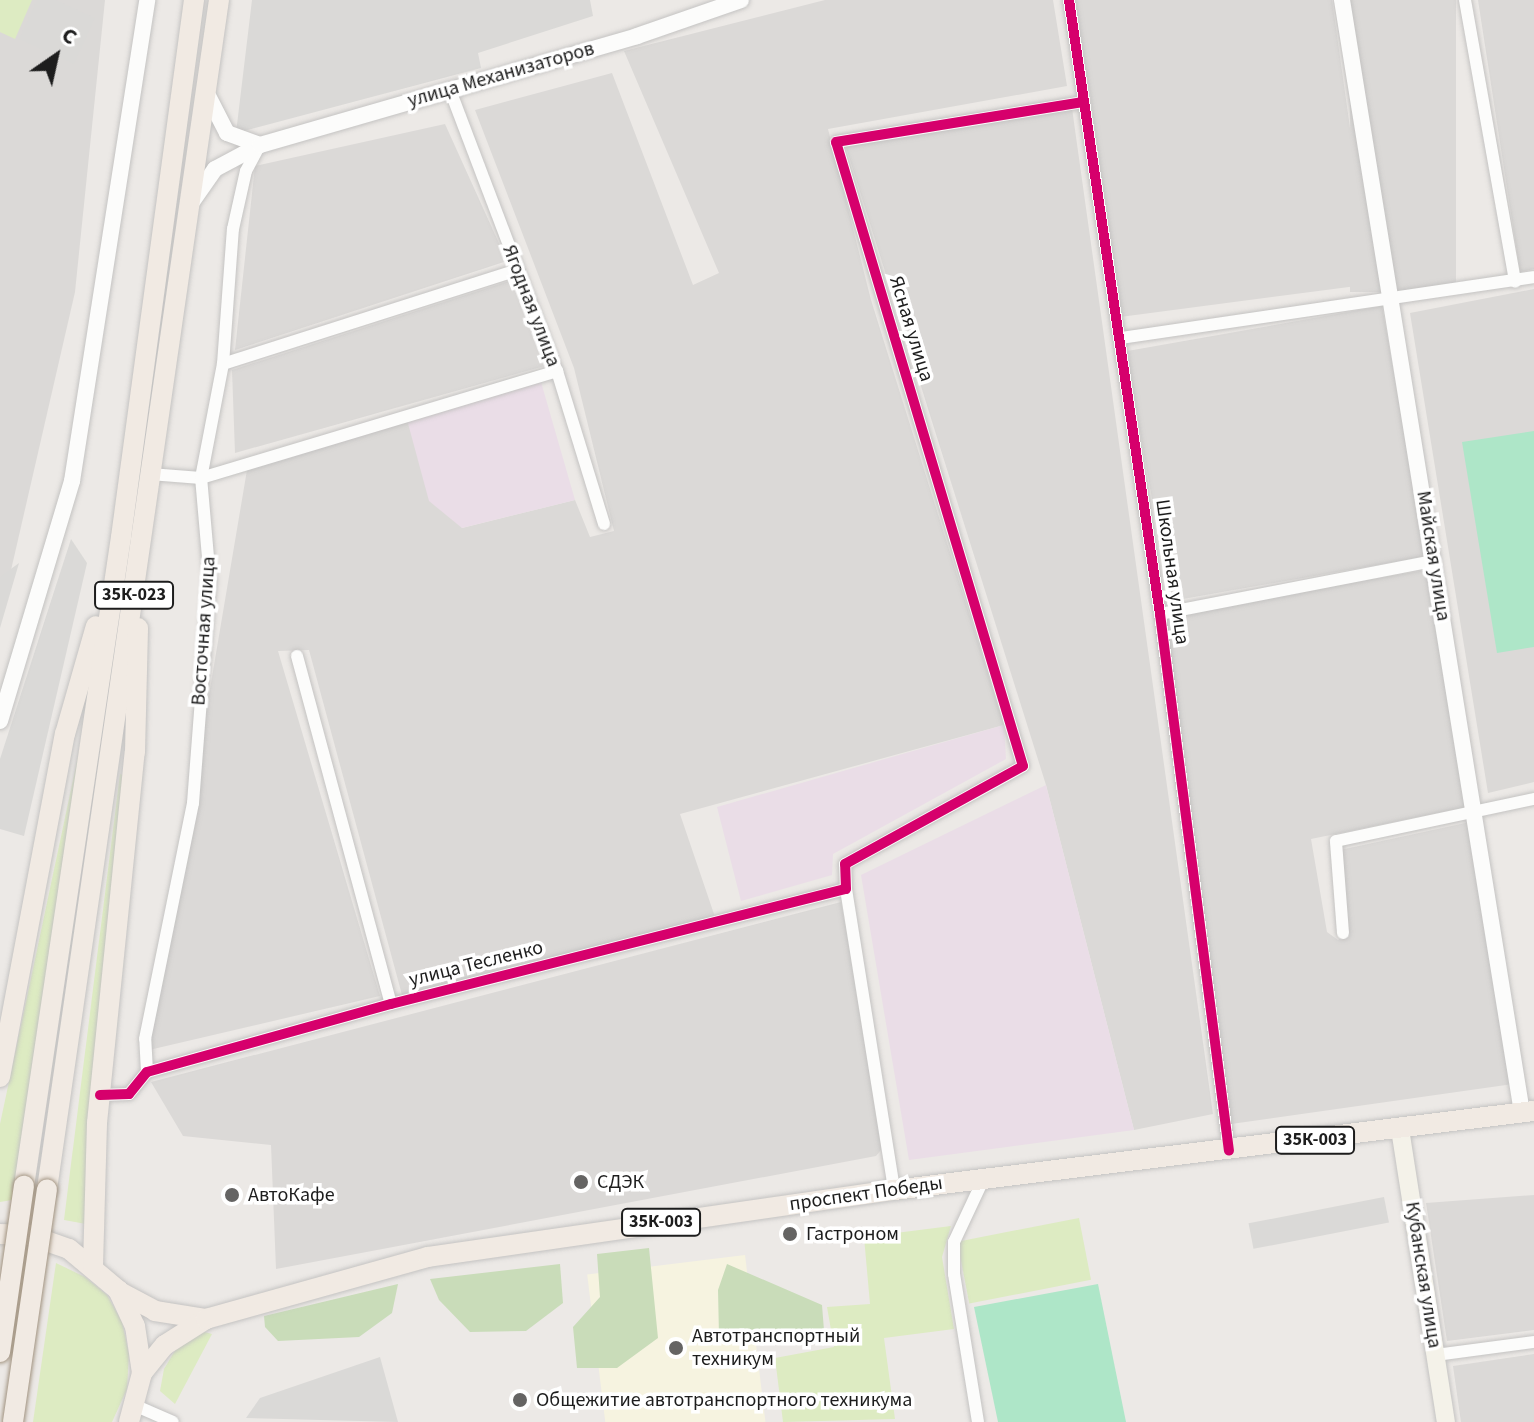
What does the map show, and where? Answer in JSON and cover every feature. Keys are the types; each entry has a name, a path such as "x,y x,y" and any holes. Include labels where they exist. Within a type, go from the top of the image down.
{"main road":[{"name":"35К-023","path":"0,1352 121,537 194,0"},
{"name":"35К-023","path":"13,1422 219,0"},
{"path":"0,1077 65,734 121,537"},
{"path":"93,1266 100,1095 135,752 137,571"},
{"name":"проспект Победы","path":"142,1373 165,1345 206,1319 428,1257 984,1178 1229,1151 1528,1112"},
{"name":"Кубанская улица","path":"1400,1129 1446,1422"},
{"path":"0,1234 44,1238 93,1266 118,1290 135,1326 142,1373 132,1414"},
{"name":"проспект Победы","path":"118,1290 155,1311 206,1319"}],"street":[{"path":"0,721 72,481 147,0"},
{"name":"улица Механизаторов","path":"187,210 215,169 260,145 741,0"},
{"name":"Школьная улица","path":"1069,0 1160,614 1229,1151"},
{"name":"Майская улица","path":"1342,0 1433,561 1528,1112"},
{"path":"1465,0 1515,282"},
{"path":"205,90 227,133 260,145"},
{"name":"Ягодная улица","path":"450,90 557,371 604,524"},
{"name":"Ясная улица","path":"846,889 845,864 1023,766 836,142 1083,102"},
{"name":"Восточная улица","path":"147,1072 145,1039 193,803 210,580 201,478 223,364 233,229 246,171 260,145"},
{"path":"223,364 517,270"},
{"path":"1121,338 1534,277"},
{"path":"150,474 201,478 557,371"},
{"path":"1160,614 1433,561"},
{"name":"улица Тесленко","path":"297,656 391,1004"},
{"path":"1343,933 1336,841 1534,799"},
{"path":"846,889 894,1190"},
{"name":"улица Тесленко","path":"100,1095 129,1094 147,1072 391,1004 846,889"},
{"path":"978,1422 954,1274 954,1242 984,1178"},
{"path":"1436,1355 1534,1342"},
{"path":"132,1414 173,1422"}],"shaded area":[{"path":"0,0 105,0 75,292 0,618"},
{"path":"37,0 56,0 95,18 74,64 19,39"},
{"path":"252,0 590,0 593,16 478,53 481,68 236,133"},
{"path":"825,0 1053,0 1067,86 828,129 871,300 1004,725 680,814 715,917 402,995 309,650 278,651 380,996 149,1050 247,470 406,416 462,528 575,500 590,537 614,531 574,368 475,110 612,73 693,285 719,273 624,51"},
{"path":"1071,0 1332,0 1372,284 1120,317 1090,92"},
{"path":"1350,0 1456,0 1456,292 1350,292"},
{"path":"1478,0 1534,0 1534,269 1520,272"},
{"path":"1071,101 1213,1114 1134,1130 1046,785 845,144"},
{"path":"445,124 507,261 235,350 255,166"},
{"path":"512,280 548,365 235,453 232,370"},
{"path":"1534,289 1534,782 1488,793 1410,313"},
{"path":"1382,306 1426,556 1170,601 1126,351"},
{"path":"541,382 575,500 462,528 429,501 406,416"},
{"path":"71,539 87,563 24,836 0,829 0,759"},
{"path":"19,563 0,628 0,577"},
{"path":"1432,569 1466,807 1311,839 1327,932 1338,940 1348,932 1340,850 1470,822 1513,1084 1231,1124 1161,615"},
{"path":"1004,725 1006,759 833,854 832,875 741,901 717,807"},
{"path":"1046,785 1134,1130 909,1160 861,875"},
{"path":"841,902 885,1145 876,1156 276,1269 271,1145 183,1136 151,1082"},
{"path":"1534,1195 1534,1330 1447,1341 1426,1203"},
{"path":"1384,1197 1389,1223 1253,1249 1249,1223"},
{"name":"Автотранспортный техникум","path":"745,1255 765,1422 605,1422 587,1274"},
{"path":"1534,1354 1534,1422 1461,1422 1453,1366"},
{"path":"380,1357 398,1422 246,1418 260,1398"}],"green space":[{"path":"0,0 32,0 15,39 0,32"},
{"path":"1534,431 1534,647 1497,653 1462,442"},
{"path":"83,733 12,1200 0,1202 0,1124"},
{"path":"120,774 123,775 86,1224 64,1220"},
{"path":"1079,1218 1091,1280 969,1304 957,1242"},
{"path":"951,1226 942,1257 954,1329 884,1338 895,1419 783,1422 775,1358 834,1347 827,1307 870,1304 864,1237"},
{"path":"649,1248 658,1338 617,1368 577,1368 573,1327 600,1297 597,1254"},
{"path":"56,1263 85,1277 107,1295 122,1322 129,1354 127,1389 112,1422 33,1422"},
{"path":"560,1264 563,1303 526,1331 470,1332 439,1300 430,1279"},
{"path":"727,1264 822,1305 825,1343 782,1330 719,1336 718,1290"},
{"path":"398,1284 392,1313 359,1337 278,1341 265,1327 264,1316"},
{"path":"1098,1284 1126,1422 998,1422 974,1307"},
{"path":"197,1330 212,1334 175,1404 160,1391 164,1369 183,1337"}],"cycle path":[{"path":"1069,0 1160,614 1229,1151"},
{"path":"100,1095 129,1094 147,1072 391,1004 846,889 845,864 1023,766 836,142 1083,102"}],"place":[{"name":"СДЭК","path":"581,1182"},
{"name":"АвтоКафе","path":"232,1195"},
{"name":"Гастроном","path":"790,1234"},
{"name":"Автотранспортный техникум","path":"676,1348"},
{"name":"Общежитие автотранспортного техникума","path":"520,1400"}]}
